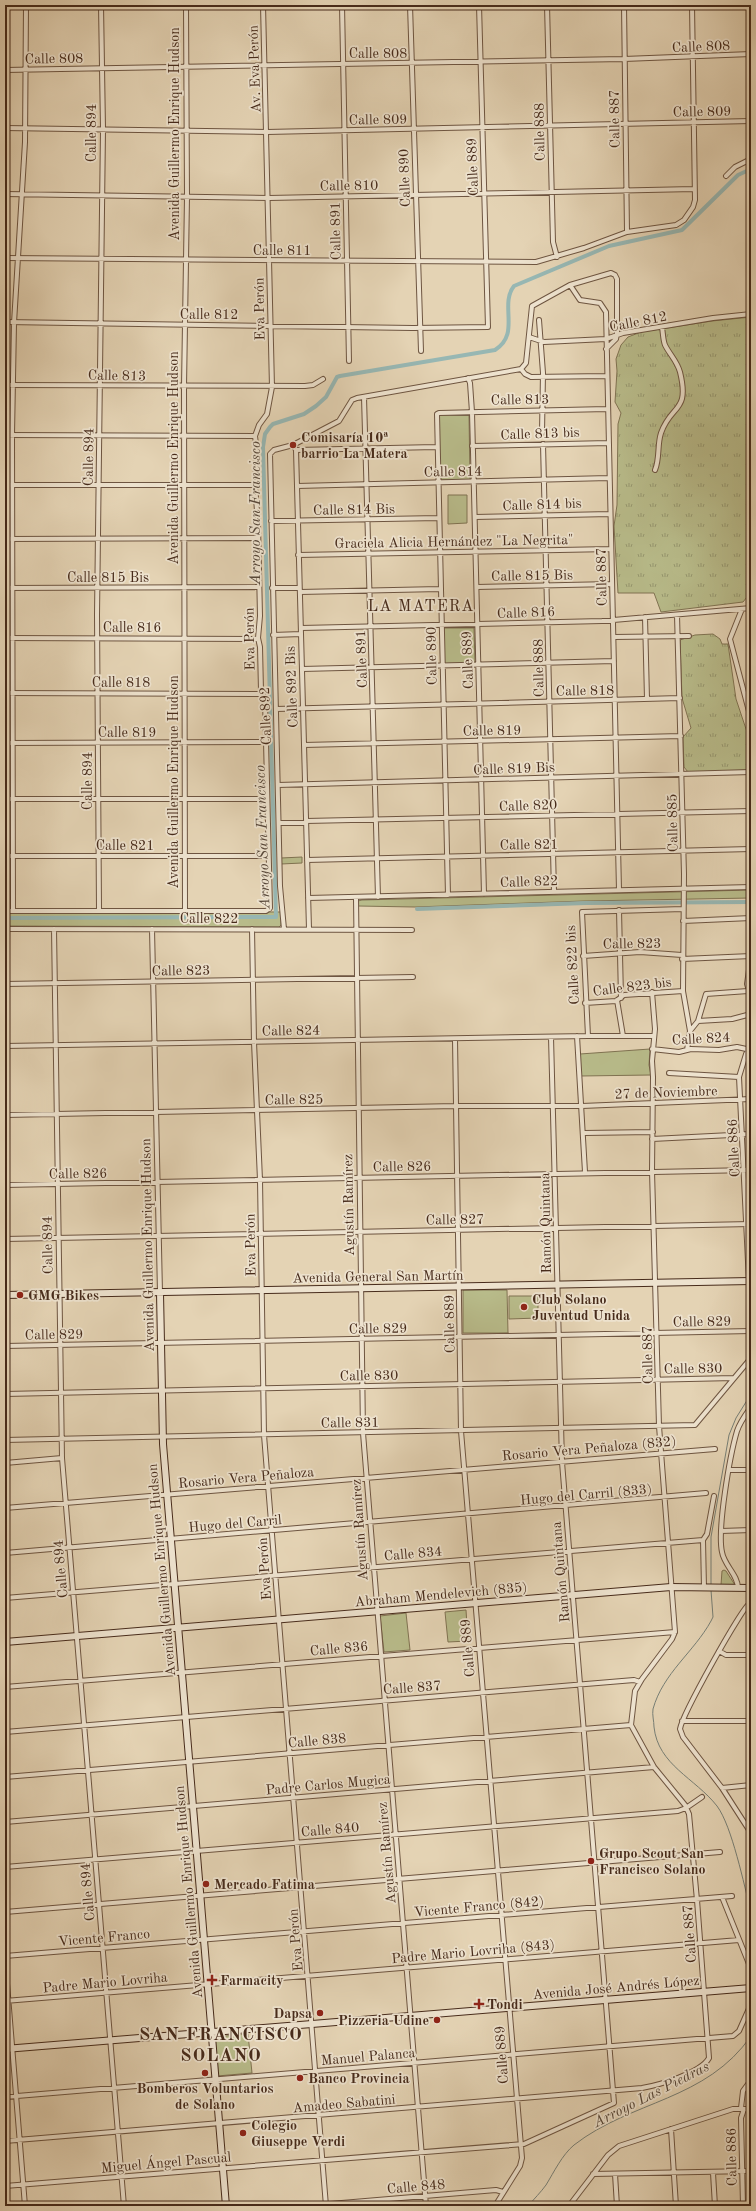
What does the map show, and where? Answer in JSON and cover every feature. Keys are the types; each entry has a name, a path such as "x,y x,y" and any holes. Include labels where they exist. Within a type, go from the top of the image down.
{"street":[{"path":"5,7 170,5"},
{"name":"Avenida Guillermo Enrique Hudson","path":"185,911 186,638 184,539 184,325 187,197 186,5"},
{"name":"Av. Eva Perón","path":"263,5 267,132"},
{"name":"Calle 891","path":"342,5 347,325 349,361"},
{"name":"Calle 890","path":"410,5 419,327 421,351"},
{"name":"Calle 889","path":"478,5 487,263 488,325 486,328"},
{"name":"Calle 888","path":"547,5 553,246 557,257"},
{"name":"Calle 887","path":"624,5 624,123 627,232"},
{"path":"692,5 694,189"},
{"path":"13,911 12,435 14,323 25,128 26,6"},
{"name":"Calle 894","path":"99,910 97,638 103,129 101,6"},
{"name":"Calle 808","path":"5,70 411,64 480,61 693,57 751,54"},
{"name":"Calle 809","path":"5,128 267,132 751,121"},
{"name":"Eva Perón","path":"267,132 272,387 267,414 259,425 255,436 257,452 255,485 258,524 258,639 260,647 262,694 264,699 269,910"},
{"path":"726,176 735,167 751,159"},
{"name":"Calle 810","path":"5,194 269,198 626,189 694,189"},
{"name":"Calle 811","path":"5,258 346,262 536,262 557,257 627,232 676,225 684,220 693,207 695,200 694,189"},
{"path":"293,445 339,421 352,400 521,369 526,363 530,312 534,304 570,285 608,273 613,274 617,279 617,334 616,339 606,349"},
{"name":"Calle 887","path":"570,285 580,300 603,306 606,312 606,376 620,890"},
{"name":"Calle 812","path":"529,337 542,342 606,339 617,334 751,314"},
{"path":"539,320 542,342 543,377 541,410 542,433"},
{"name":"Calle 812","path":"5,322 271,326 347,325 486,328"},
{"path":"655,470 661,433 667,421 679,408 683,396 678,365 665,344 662,327"},
{"path":"521,369 527,376 606,376"},
{"name":"Calle 889","path":"468,378 470,383 472,412 477,587 476,625 484,894"},
{"name":"Calle 813","path":"5,385 272,387 308,386 323,379"},
{"name":"Calle 891","path":"364,397 368,484 378,897"},
{"name":"Calle 813","path":"436,417 439,413 607,409"},
{"name":"Calle 890","path":"436,417 448,895"},
{"path":"5,435 255,436"},
{"name":"Calle 813 bis","path":"472,446 609,443"},
{"name":"Calle 888","path":"543,444 547,623 550,663 549,702 554,892"},
{"name":"Calle 892 Bis","path":"293,445 296,450 309,929"},
{"name":"Calle 892","path":"284,929 280,890 270,454 274,450 293,445"},
{"path":"296,450 436,448"},
{"name":"Calle 814","path":"297,486 609,478"},
{"path":"5,485 255,485"},
{"name":"Calle 814 bis","path":"475,517 610,514"},
{"name":"Calle 814 Bis","path":"271,521 298,522 439,518"},
{"path":"5,539 99,540 257,538"},
{"name":"Graciela Alicia Hernández \"La Negrita\"","path":"298,555 369,555 611,549"},
{"name":"Calle 815 Bis","path":"477,587 612,584"},
{"name":"Calle 815 Bis","path":"5,588 258,587"},
{"path":"272,588 300,590 440,588"},
{"name":"Calle 816","path":"301,628 547,623 613,620 751,608"},
{"path":"742,609 730,639 751,719"},
{"name":"Calle 885","path":"677,615 682,774 683,991 690,1031"},
{"path":"645,617 647,699"},
{"path":"273,635 301,634"},
{"path":"614,638 689,636"},
{"name":"Calle 816","path":"5,638 258,639"},
{"path":"302,669 614,661"},
{"name":"Calle 818","path":"5,694 262,694"},
{"name":"Calle 818","path":"276,709 680,698"},
{"name":"Calle 819","path":"304,745 681,736"},
{"name":"Calle 819","path":"5,743 265,742"},
{"name":"Calle 819 Bis","path":"278,785 751,772"},
{"path":"5,799 267,799"},
{"name":"Calle 820","path":"279,823 751,811"},
{"name":"Calle 821","path":"307,860 751,849"},
{"name":"Calle 821","path":"5,856 268,856"},
{"name":"Calle 822","path":"308,898 751,887"},
{"name":"Agustín Ramírez","path":"356,898 359,1232 363,1433 376,1612 396,1834 426,2206"},
{"name":"Calle 822 bis","path":"588,1036 585,1003 582,912 683,908"},
{"name":"Calle 822","path":"5,910 269,910"},
{"path":"619,910 621,952 619,999 623,1036"},
{"path":"683,922 751,918"},
{"name":"Calle 822","path":"5,929 412,930"},
{"name":"Calle 894","path":"54,929 57,1044 58,1238 62,1458 124,2206"},
{"name":"Avenida Guillermo Enrique Hudson","path":"152,929 156,1043 162,1437 226,2206"},
{"name":"Eva Perón","path":"252,929 254,1042 260,1180 264,1435 313,2024 326,2205"},
{"name":"Calle 823","path":"583,956 621,952 682,957 751,956"},
{"path":"751,956 747,982 748,991 751,998"},
{"name":"Calle 823","path":"5,984 413,977"},
{"name":"Calle 823 bis","path":"585,1003 619,999 624,995 683,991"},
{"path":"687,1050 690,1031 698,1021 705,995 708,993 748,991"},
{"name":"Calle 887","path":"652,992 654,1036 652,1049 652,1171 655,1226 659,1426 674,1632"},
{"path":"698,1021 732,1019 751,1014"},
{"path":"585,1172 584,1134 577,1036 588,1036"},
{"name":"Calle 824","path":"5,1046 577,1036"},
{"name":"Calle 824","path":"588,1036 654,1036"},
{"name":"Ramón Quintana","path":"552,1037 560,1428 565,1506 611,2047 614,2103"},
{"name":"Calle 889","path":"454,1039 461,1431 504,1960 522,2158 520,2166 503,2192"},
{"name":"Calle 824","path":"652,1049 679,1052 687,1050 719,1050 737,1047 751,1049"},
{"name":"Calle 886","path":"751,1049 745,1057 739,1077 749,1224 751,1323"},
{"path":"669,1073 739,1077"},
{"name":"27 de Noviembre","path":"582,1106 751,1099"},
{"name":"Calle 825","path":"5,1115 456,1106 582,1106"},
{"path":"584,1134 653,1132"},
{"path":"652,1139 751,1134"},
{"name":"Calle 826","path":"5,1185 555,1174 585,1172 751,1170"},
{"name":"Calle 827","path":"5,1239 749,1224"},
{"name":"Avenida General San Martín","path":"5,1295 750,1281"},
{"name":"Calle 829","path":"5,1346 751,1331"},
{"path":"734,1378 751,1358"},
{"name":"Calle 830","path":"5,1394 60,1392 162,1392 734,1378"},
{"name":"Calle 831","path":"5,1440 695,1425 734,1378"},
{"path":"738,1588 737,1581 722,1556 721,1531 729,1470 737,1431 751,1407"},
{"name":"Rosario Vera Peñaloza (832)","path":"464,1470 715,1449"},
{"path":"5,1463 62,1458"},
{"name":"Rosario Vera Peñaloza","path":"5,1508 464,1470"},
{"path":"729,1470 751,1470"},
{"name":"Hugo del Carril (833)","path":"468,1515 706,1493"},
{"path":"705,1588 703,1540 707,1534 714,1496"},
{"name":"Hugo del Carril","path":"5,1553 468,1515"},
{"path":"721,1531 751,1530"},
{"name":"Calle 834","path":"5,1598 703,1540"},
{"name":"Abraham Mendelevich (835)","path":"5,1642 671,1587 751,1588"},
{"path":"751,1602 746,1605 719,1651 682,1721 680,1731 722,1788 751,1833"},
{"path":"674,1632 672,1639 640,1682 633,1698 631,1725 654,1767 686,1808"},
{"name":"Calle 836","path":"5,1687 674,1632"},
{"path":"719,1651 726,1654 751,1655"},
{"name":"Calle 837","path":"5,1732 634,1680 640,1682"},
{"path":"682,1721 751,1721"},
{"name":"Calle 838","path":"5,1777 631,1725"},
{"name":"Padre Carlos Mugica","path":"5,1822 293,1797 588,1774 654,1767"},
{"path":"722,1788 751,1785"},
{"name":"Calle 840","path":"5,1867 678,1811 686,1808 702,1797"},
{"name":"Calle 887","path":"686,1808 693,1855 709,2058"},
{"path":"5,1912 720,1852"},
{"name":"Vicente Franco (842)","path":"204,1939 305,1932 732,1896"},
{"path":"722,1897 751,1969"},
{"name":"Vicente Franco","path":"5,1958 204,1939"},
{"name":"Padre Mario Lovriha (843)","path":"208,1985 739,1940"},
{"path":"5,1958 7,2001 13,2048 25,2206"},
{"name":"Padre Mario Lovriha","path":"7,2001 208,1985"},
{"name":"Avenida José Andrés López","path":"5,2049 751,1988"},
{"name":"Manuel Palanca","path":"5,2097 733,2036 739,2031 751,2004"},
{"name":"Amadeo Sabatini","path":"5,2141 516,2100 642,2088 658,2084 702,2066 709,2058"},
{"name":"Calle 886","path":"743,2206 741,2118 743,2091 751,2080"},
{"name":"Miguel Ángel Pascual","path":"5,2186 520,2145 551,2133 614,2103"},
{"path":"569,2206 593,2174 616,2148 671,2129 742,2108 751,2109"},
{"path":"671,2129 676,2206"},
{"path":"593,2174 751,2172"},
{"path":"713,2173 714,2206"},
{"path":"615,2174 617,2206"},
{"name":"Calle 848","path":"306,2206 498,2190 503,2192"},
{"path":"495,2206 503,2192"}],"green space":[{"path":"751,317 751,592 743,602 661,612 654,593 618,593 614,526 617,505 618,424 621,413 615,402 617,371 616,359 621,345 628,337 641,332 712,321"},
{"path":"439,415 469,415 470,480 440,480"},
{"path":"448,495 467,495 467,523 448,524"},
{"path":"443,628 474,628 475,663 444,664"},
{"path":"713,634 720,639 722,644 728,644 736,699 751,744 751,770 688,772 684,767 683,737 691,728 682,698 680,640 695,635"},
{"path":"302,857 302,863 281,864 281,858"},
{"path":"751,890 751,898 584,901 415,907 358,906 358,901 362,900"},
{"path":"5,911 281,912 281,925 279,927 5,926"},
{"path":"650,1049 649,1065 651,1075 581,1076 580,1054"},
{"path":"463,1290 507,1290 508,1333 463,1333"},
{"name":"Club Solano Juventud Unida","path":"509,1296 538,1296 538,1318 509,1319"},
{"path":"724,1570 735,1585 721,1585 722,1571"},
{"path":"466,1610 468,1641 448,1642 445,1612"},
{"path":"406,1613 410,1650 384,1652 380,1616"},
{"path":"248,2034 252,2073 217,2076 214,2037"}],"waterway":[{"name":"Arroyo San Francisco","path":"5,918 276,917 263,447 265,434 273,424 304,414 316,406 326,397 337,377 495,350 503,343 507,336 508,302 514,286 609,246 682,230 738,175 751,169"},
{"path":"417,909 586,903 751,902"},
{"name":"Arroyo Las Piedras","path":"711,1585 711,1537 729,1435 736,1418 751,1394"},
{"name":"Arroyo Las Piedras","path":"711,1590 713,1617 696,1643 664,1684 653,1709 654,1727 657,1740 662,1751 679,1770 708,1796 717,1806 722,1815 733,1841 751,1912"},
{"name":"Arroyo Las Piedras","path":"528,2206 544,2188 562,2159 574,2145 596,2130 691,2087 713,2074 733,2058 751,2036"}],"place":[{"name":"Comisaría 10ª barrio La Matera","path":"293,445"},
{"name":"GMG Bikes","path":"20,1295"},
{"name":"Club Solano Juventud Unida","path":"524,1307"},
{"name":"Grupo Scout San Francisco Solano","path":"591,1861"},
{"name":"Mercado Fatima","path":"206,1884"},
{"name":"Farmacity","path":"212,1980"},
{"name":"Tondi","path":"479,2004"},
{"name":"Dapsa","path":"320,2013"},
{"name":"Pizzeria Udine","path":"437,2020"},
{"name":"Bomberos Voluntarios de Solano","path":"205,2073"},
{"name":"Banco Provincia","path":"300,2078"},
{"name":"Colegio Giuseppe Verdi","path":"243,2133"}],"district":[{"name":"LA MATERA","path":"421,605"},
{"name":"SAN FRANCISCO SOLANO","path":"221,2044"}]}
